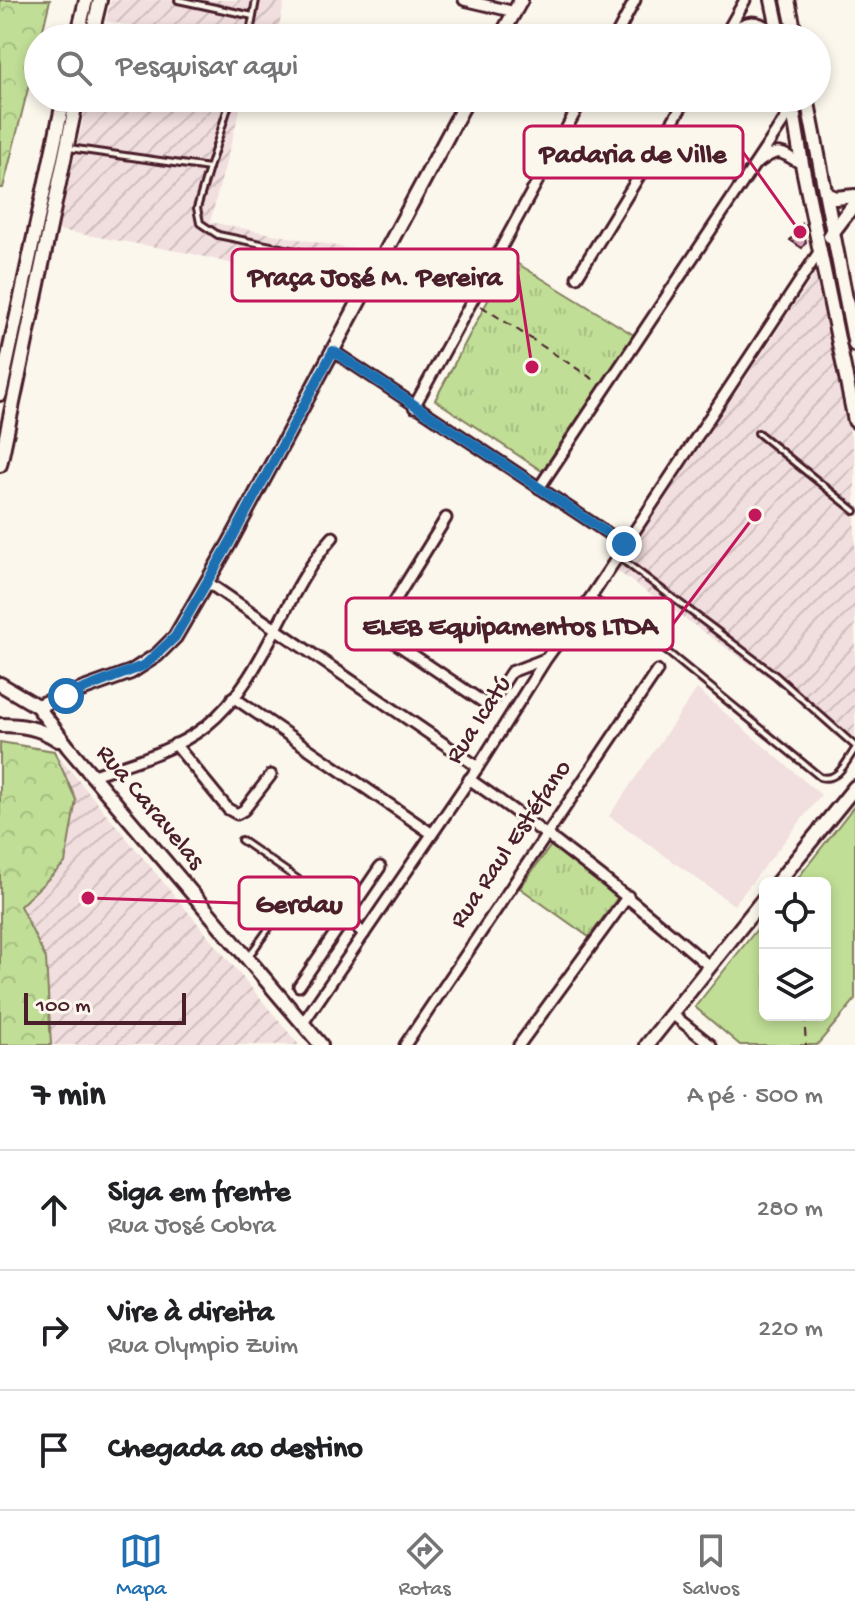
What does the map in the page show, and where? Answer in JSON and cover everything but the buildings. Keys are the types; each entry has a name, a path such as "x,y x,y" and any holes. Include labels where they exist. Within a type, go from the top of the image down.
{"street":[{"path":"80,24 86,0"},
{"path":"94,24 100,0"},
{"path":"464,0 518,6 508,24"},
{"path":"622,24 635,0"},
{"path":"732,24 745,0"},
{"path":"772,0 776,24"},
{"path":"788,0 793,24"},
{"path":"741,24 761,24"},
{"path":"0,394 61,112"},
{"path":"0,465 74,112"},
{"path":"0,684 37,706 145,665 175,637 461,112"},
{"path":"414,407 575,112"},
{"path":"577,277 678,112"},
{"path":"539,488 786,112"},
{"path":"794,112 855,421"},
{"path":"810,112 855,345"},
{"path":"751,167 775,152 789,155 802,164"},
{"path":"826,194 835,198 855,196"},
{"name":"Rua Icatú","path":"303,1023 478,767 546,659 591,597 821,249 855,203"},
{"path":"333,351 624,544"},
{"path":"446,518 380,625 379,632 486,704 492,701 511,672 546,659"},
{"path":"93,775 175,744 205,726 233,697 317,555 333,537"},
{"path":"207,582 478,767"},
{"name":"Rua Raul Estéfano","path":"405,1045 657,671"},
{"path":"233,697 431,833"},
{"name":"Rua Caravelas","path":"37,706 68,747 321,1045"},
{"path":"0,725 19,725 45,731 68,747"},
{"path":"175,744 228,809 237,814 244,810 271,775"},
{"path":"469,779 547,832 709,966"},
{"path":"782,877 855,787"},
{"path":"299,986 380,867"},
{"path":"519,1045 628,896"},
{"path":"647,1045 759,904"},
{"path":"346,917 364,934"},
{"path":"672,1014 711,1045"}],"lane":[{"path":"178,0 253,16"},
{"path":"252,24 256,0"},
{"path":"227,112 197,208 200,223 218,235 348,262"},
{"path":"66,148 209,168"},
{"path":"758,433 855,511"},
{"path":"591,597 681,663 820,777 829,779 836,776 855,748 775,675 616,556"},
{"path":"241,840 302,882 248,958"}],"path":[{"path":"474,301 606,387"},
{"path":"804,1021 806,1045"}],"shaded area":[{"path":"111,0 285,0 279,24 121,24 106,21"},
{"path":"85,112 239,112 210,222 367,252 347,292 189,253 58,230"},
{"path":"817,271 855,458 855,738 617,571"},
{"path":"697,689 821,795 734,905 609,816"},
{"path":"0,742 54,751 299,1045 0,1045"}],"green space":[{"path":"0,0 50,0 44,24 24,24 24,105 3,188 0,188"},
{"path":"510,259 634,335 542,471 435,400"},
{"path":"0,742 54,751 76,800 65,863 20,906 46,959 51,1045 0,1045"},
{"path":"855,805 855,1000 817,1045 740,1045 695,1007 759,927 759,1021 831,1021 831,877 799,877"},
{"path":"552,844 621,893 589,937 520,888"}],"place":[{"name":"Padaria de Ville","path":"800,232"},
{"name":"Praça José M. Pereira","path":"532,367"},
{"name":"ELEB Equipamentos LTDA","path":"755,515"},
{"name":"Gerdau","path":"88,898"}],"route":[{"path":"66,696 145,665 175,637 333,351 624,544"}]}
